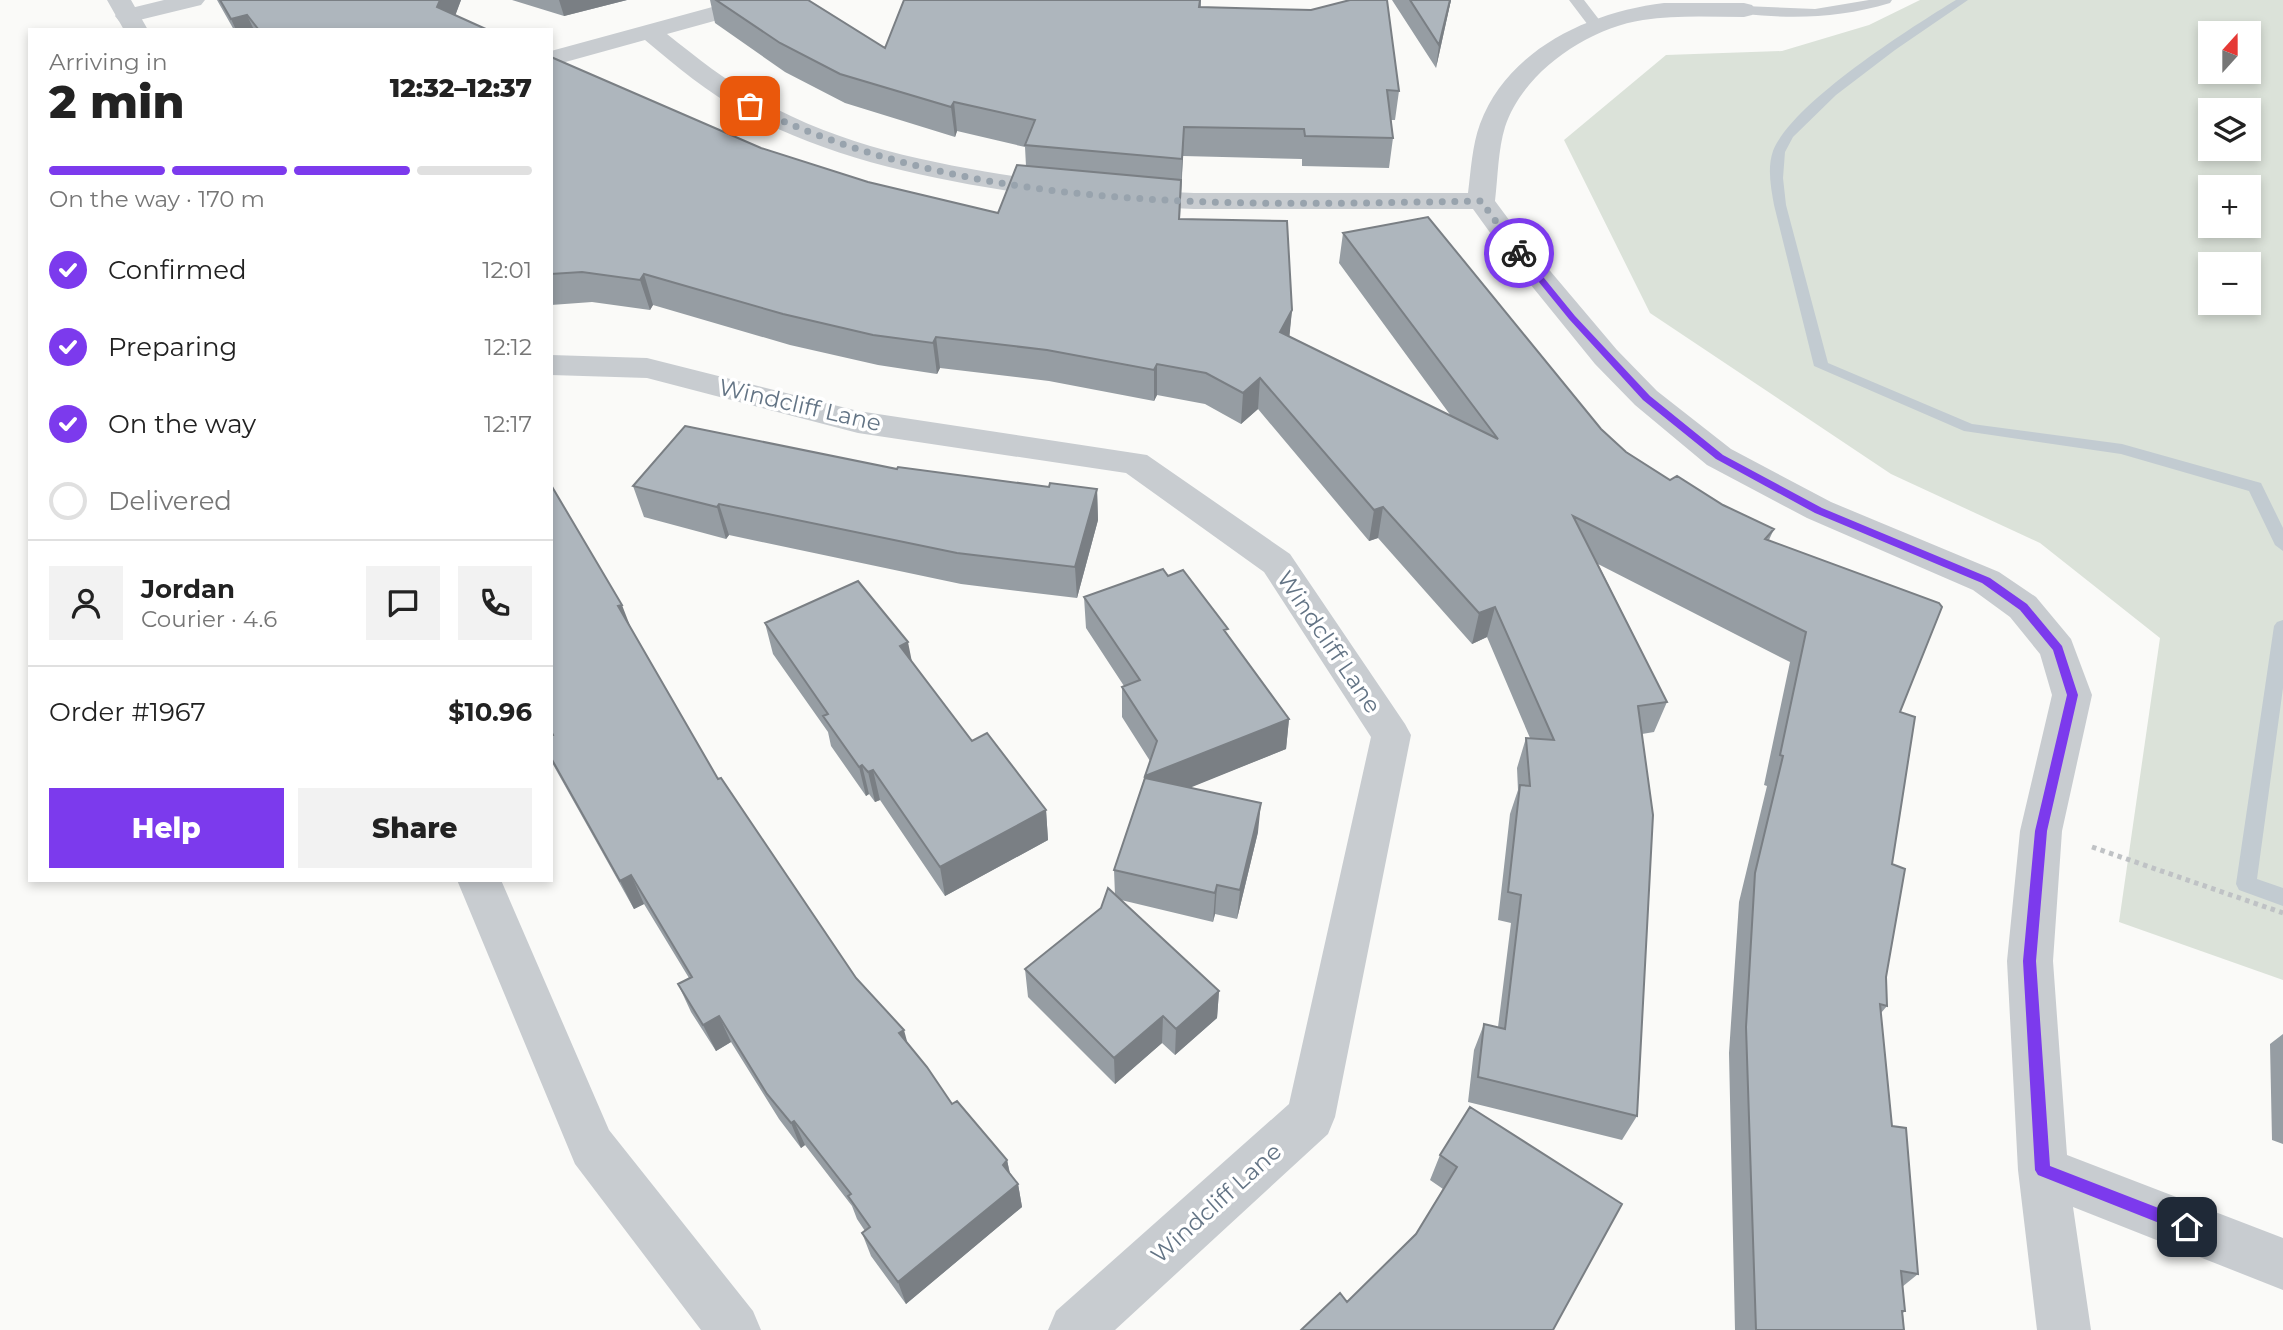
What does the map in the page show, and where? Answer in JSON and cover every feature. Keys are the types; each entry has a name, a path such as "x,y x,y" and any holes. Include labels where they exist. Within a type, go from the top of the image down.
{"street":[{"path":"127,15 193,0"},
{"path":"553,58 764,0"},
{"path":"1744,10 1662,10 1627,16 1596,26 1544,57 1508,96 1495,119 1481,201 1514,246 1606,357 1646,398 1719,457 1819,510 1986,581 2024,607 2058,649 2072,695 2041,831 2030,961 2043,1170 2064,1330"},
{"path":"651,33 706,77 750,106 790,125 911,164 977,179 1093,195 1194,201 1481,201"},
{"name":"Windcliff Lane","path":"553,365 647,368 858,422 1135,463 1277,563 1391,735 1311,1117 1075,1330"},
{"path":"480,882 592,1147 734,1330"},
{"path":"2043,1170 2283,1264"}],"lane":[{"path":"1576,0 1596,26"},
{"path":"1744,10 1813,16 1856,10 1885,0"}],"path":[{"path":"2041,831 2283,913"}],"shaded area":[{"path":"1920,0 2283,0 2283,980 2119,922 2160,638 2040,543 1891,474 1650,313 1564,140 1666,55 1782,51 1869,25"}],"building":[{"path":"220,0 440,0 437,7 484,28 257,28 247,15 231,19"},
{"path":"716,0 808,0 885,48 904,0 1200,0 1199,7 1311,10 1350,0 1387,0 1399,91 1387,90 1393,138 1305,136 1304,129 1184,127 1182,159 1025,145 1035,120 954,102 951,107 840,74 780,43"},
{"path":"1410,0 1450,0 1439,45"},
{"path":"553,58 761,148 868,182 998,213 1017,165 1181,180 1179,219 1287,221 1292,310 1280,332 1498,439 1343,233 1428,217 1601,429 1626,452 1670,480 1677,476 1723,505 1774,529 1765,539 1939,603 1942,607 1900,712 1915,717 1892,864 1905,869 1886,977 1887,1006 1880,1004 1892,1126 1906,1128 1918,1274 1901,1271 1904,1330 1756,1330 1746,1027 1755,873 1783,756 1780,755 1806,632 1573,516 1667,702 1638,706 1653,815 1637,1116 1478,1077 1484,1024 1505,1029 1521,895 1508,892 1520,785 1530,786 1526,738 1554,740 1495,607 1479,613 1383,507 1374,510 1260,378 1243,393 1206,373 1157,364 1154,370 1047,350 936,337 933,343 873,335 783,314 644,274 640,280 582,272 553,274"},
{"path":"685,426 897,469 898,467 1049,487 1050,483 1097,489 1075,567 957,553 719,504 717,507 633,486"},
{"path":"553,488 622,605 618,606 718,779 721,778 856,978 904,1030 899,1033 952,1104 957,1101 1007,1160 1003,1165 1018,1184 898,1282 862,1233 870,1227 848,1196 851,1194 794,1121 791,1123 767,1094 719,1016 703,1025 678,984 692,977 631,875 620,881 553,762"},
{"path":"1163,569 1168,576 1183,570 1228,629 1224,630 1289,719 1145,776 1157,741 1122,687 1140,680 1084,597"},
{"path":"858,581 908,642 900,646 972,741 987,733 1046,810 940,867 873,770 868,772 862,765 859,767 823,716 828,714 765,623"},
{"path":"1145,778 1261,803 1240,890 1217,885 1215,893 1114,870"},
{"path":"1108,888 1219,991 1176,1029 1163,1016 1114,1058 1025,969 1101,908"},
{"path":"1470,1107 1622,1204 1553,1330 1301,1330 1340,1293 1347,1302 1416,1234 1457,1167 1440,1155"}],"waterway":[{"path":"1963,0 1891,47 1832,93 1788,135 1779,152 1776,178 1780,205 1821,366 1969,428 2122,449 2255,487 2283,545"},
{"path":"2283,626 2246,884 2283,897"}],"way so far":[{"path":"750,106 790,125 853,148 911,164 977,179 1106,197 1194,201 1481,201 1519,253"}],"route":[{"path":"1519,253 1606,357 1646,398 1719,457 1819,510 1986,581 2024,607 2058,649 2072,695 2041,831 2030,961 2043,1170 2187,1227"}]}
